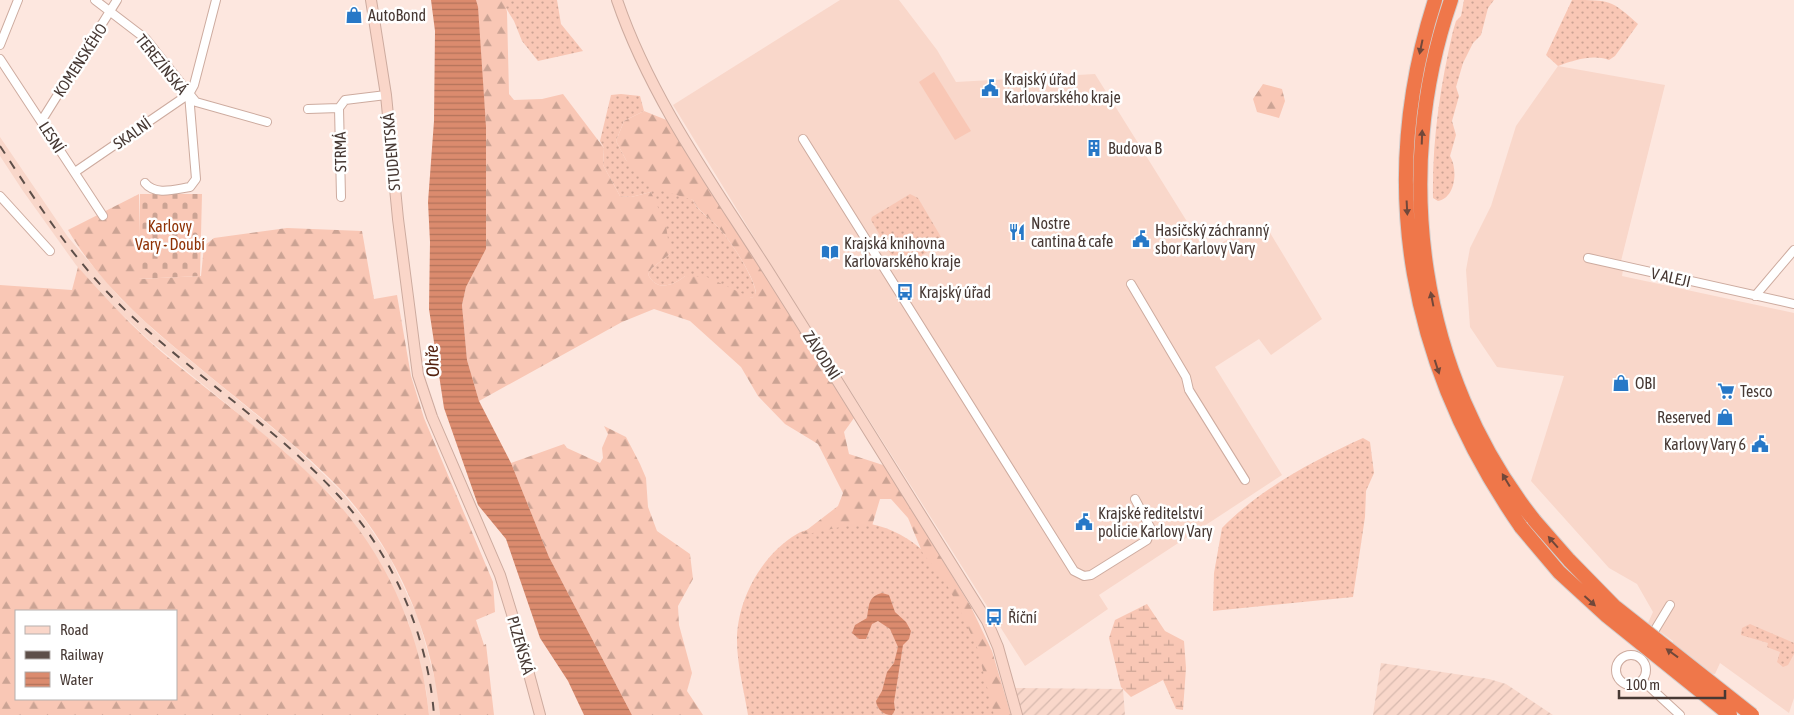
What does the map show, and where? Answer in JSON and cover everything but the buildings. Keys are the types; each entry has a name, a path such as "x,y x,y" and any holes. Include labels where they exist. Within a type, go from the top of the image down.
{"highway":[{"path":"1436,0 1423,40 1409,117 1406,152 1409,250 1425,330 1444,387 1470,445 1520,528 1559,572 1607,616 1730,715"},
{"path":"1451,0 1438,39 1423,115 1422,241 1437,324 1456,384 1481,439 1518,500 1569,560 1614,606 1752,715"}],"street":[{"path":"0,45 18,0"},
{"name":"TEREZÍNSKÁ","path":"95,0 146,39 189,94 196,179 190,187 171,190 151,188 145,182"},
{"name":"KOMENSKÉHO","path":"42,120 117,0"},
{"path":"216,0 194,85 189,94 196,102 267,122"},
{"name":"STUDENTSKÁ","path":"371,0 386,95 418,375 432,417 500,575"},
{"name":"ZÁVODNÍ","path":"617,0 631,41 650,80 728,209 832,370 987,621 998,647 1017,715"},
{"name":"LESNÍ","path":"0,59 42,120 103,216"},
{"name":"SKALNÍ","path":"75,172 189,94"},
{"name":"STRMÁ","path":"341,197 339,108 345,100 386,95"},
{"name":"STRMÁ","path":"308,109 339,108"},
{"path":"803,139 1038,514 1078,574 1091,575 1149,537 1151,529 1135,499"},
{"path":"0,196 50,251"},
{"path":"1756,296 1794,250"},
{"name":"V ALEJI","path":"1588,258 1794,304"},
{"path":"1131,284 1186,376 1189,390 1245,480"},
{"name":"PLZEŇSKÁ","path":"500,575 520,637 540,715"},
{"path":"1639,657 1670,605"},
{"path":"1630,655 1639,657 1646,668 1642,680 1634,684 1625,683 1616,672 1621,659 1630,655"},
{"path":"1642,680 1680,715"}],"shaded area":[{"path":"840,0 899,0 937,50 956,82 1095,74 1206,252 1242,231 1269,231 1322,319 1271,355 1259,339 1215,367 1282,475 1099,595 1108,609 1025,666 776,273 673,105"},
{"path":"1558,66 1665,85 1619,269 1623,270 1622,276 1794,313 1794,698 1789,713 1720,663 1715,674 1702,673 1672,648 1673,641 1648,623 1653,612 1637,584 1609,568 1531,481 1564,376 1497,367 1470,327 1466,270 1470,248 1491,206 1516,126"},
{"path":"0,137 68,237 121,299 157,333 292,444 340,490 365,520 390,558 418,617 437,687 440,715 429,715 426,689 408,621 381,564 356,526 333,497 286,453 150,341 113,306 76,265 23,191 0,156"},
{"path":"1381,663 1489,679 1506,684 1553,715 1373,715"},
{"path":"1015,688 1123,689 1125,715 1022,715"}],"green space":[{"path":"476,0 504,0 507,12 509,94 514,100 542,99 563,94 604,148 603,165 620,196 631,197 651,192 666,225 670,254 652,268 648,274 651,280 665,286 685,276 707,277 752,298 756,294 751,278 734,248 721,231 700,210 693,200 650,187 626,160 616,141 624,121 644,111 669,121 854,418 844,432 849,454 886,466 971,607 992,651 1011,715 994,715 977,647 959,608 943,577 923,554 908,518 891,499 880,499 872,526 845,526 799,536 838,506 843,493 818,444 785,424 758,396 741,367 690,321 654,309 622,322 479,401 467,360 462,305 466,287 486,249 486,126"},
{"path":"504,0 557,0 561,24 583,51 538,61 522,41 514,21 504,5"},
{"path":"1464,0 1494,0 1488,8 1481,35 1473,43 1463,63 1456,87 1459,96 1452,121 1456,135 1450,156 1454,168 1454,182 1449,195 1438,201 1433,198 1433,177 1438,114 1453,31 1456,21 1461,16"},
{"path":"1572,0 1595,0 1610,3 1622,10 1638,24 1615,56 1609,60 1603,58 1584,59 1558,66 1546,55"},
{"path":"934,72 971,131 955,140 919,82"},
{"path":"1263,84 1282,89 1285,101 1279,118 1257,112 1253,99"},
{"path":"611,95 640,96 644,111 624,121 616,141 626,160 676,193 693,200 734,248 755,288 756,295 752,298 685,276 665,286 651,280 648,274 652,268 670,254 651,192 631,197 620,196 603,165 604,148 600,141"},
{"path":"139,194 139,279 201,276 204,246 214,238 287,228 362,231 374,299 397,295 411,376 424,418 493,582 495,612 476,620 484,645 486,644 494,715 440,715 436,684 429,654 409,595 379,539 361,514 341,490 305,455 172,345 122,300 80,249 68,230"},
{"name":"Karlovy Vary - Doubí","path":"140,194 202,194 200,276 138,279"},
{"path":"910,194 918,198 941,237 939,244 903,268 898,267 871,220 872,217"},
{"path":"78,267 149,341 312,476 333,498 370,545 399,599 419,656 429,715 0,715 0,285 72,290"},
{"path":"604,426 626,437 640,464 646,478 648,507 657,531 690,554 693,579 678,606 679,625 692,673 687,691 703,715 632,715 549,557 511,463 564,444 567,448 600,463 603,458 602,448 608,434"},
{"path":"1363,438 1370,442 1374,473 1366,491 1365,517 1353,597 1213,611 1214,573 1222,528 1270,488 1307,466"},
{"path":"822,524 871,524 900,534 924,551 943,574 959,600 981,658 996,715 748,715 737,649 741,609 754,580 773,553 797,534"},
{"path":"1147,604 1165,631 1184,641 1186,668 1183,710 1176,709 1163,680 1131,697 1121,687 1109,638 1115,620"},
{"path":"1750,624 1794,643 1794,654 1788,665 1783,667 1777,662 1780,652 1767,647 1768,643 1741,635 1742,628"}],"water":[{"path":"431,0 476,0 478,7 486,126 486,249 466,287 462,305 467,360 479,401 511,463 549,557 632,715 584,715 568,681 540,638 506,539 478,505 444,408 429,309 430,242 428,202 434,121 435,31"},
{"path":"882,593 889,595 895,612 906,622 911,631 909,639 903,645 894,702 895,710 892,715 881,711 876,701 882,691 887,672 894,663 898,647 890,629 878,621 872,624 866,639 859,639 852,633 855,625 867,618 869,606 874,596"}],"railway":[{"path":"0,146 70,248 118,303 172,352 285,444 337,494 357,517 375,542 390,569 415,625 424,655 434,715"}],"place":[{"name":"AutoBond","path":"354,15"},
{"name":"Krajský úřad Karlovarského kraje","path":"990,88"},
{"name":"Budova B","path":"1094,148"},
{"name":"Nostre cantina & cafe","path":"1017,232"},
{"name":"Hasičský záchranný sbor Karlovy Vary","path":"1141,239"},
{"name":"Krajská knihovna Karlovarského kraje","path":"830,252"},
{"name":"Krajský úřad","path":"905,292"},
{"name":"OBI","path":"1621,383"},
{"name":"Tesco","path":"1726,391"},
{"name":"Reserved","path":"1725,417"},
{"name":"Karlovy Vary 6","path":"1760,444"},
{"name":"Krajské ředitelství policie Karlovy Vary","path":"1084,522"},
{"name":"Říční","path":"994,617"}],"water label":[{"name":"Ohře","path":"432,361"}]}
